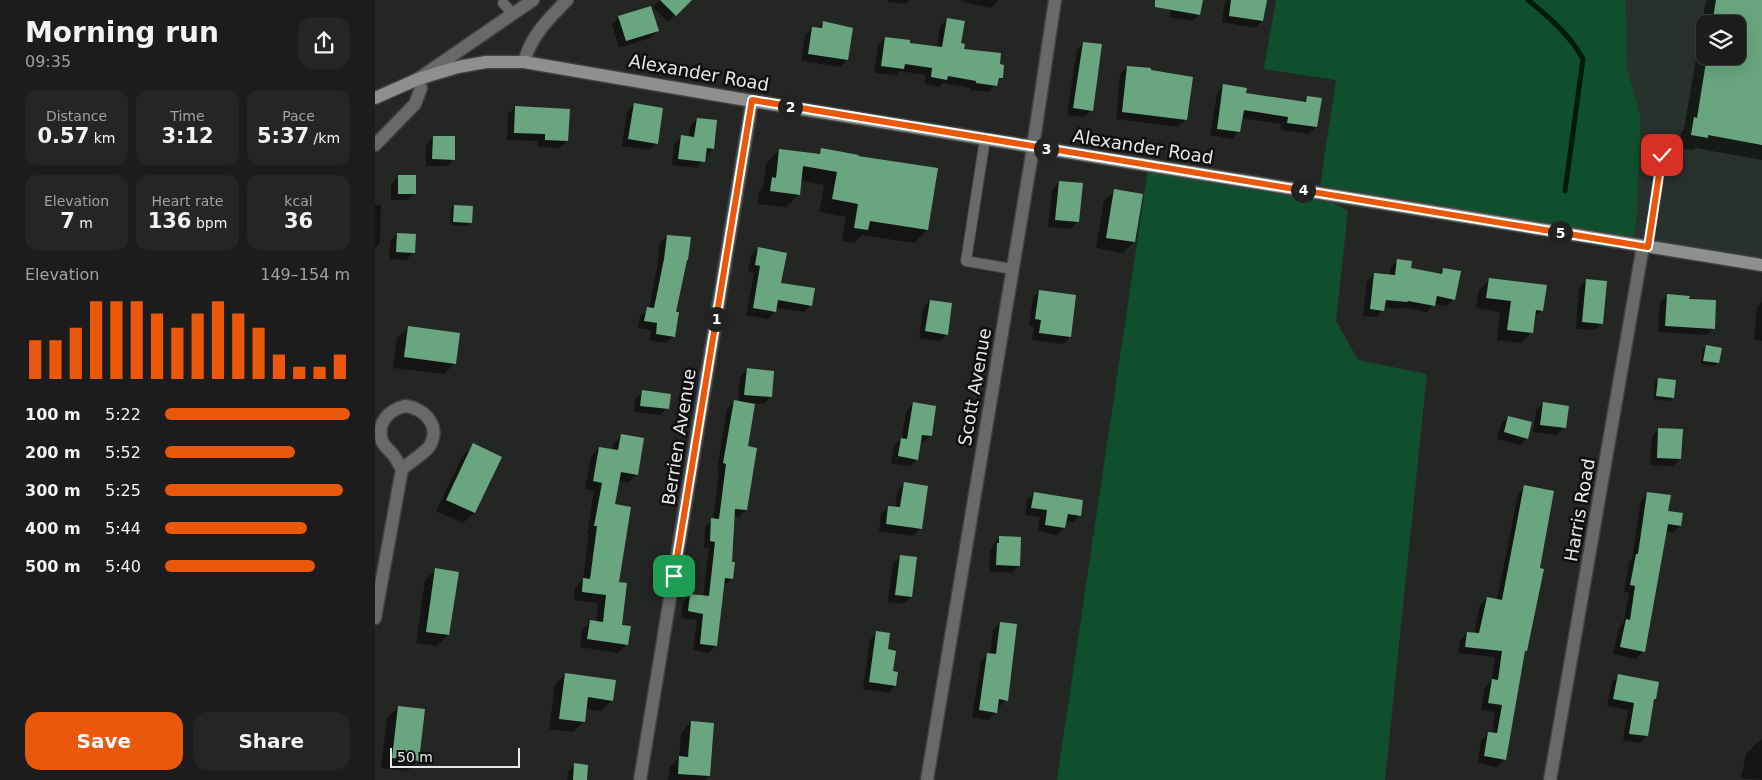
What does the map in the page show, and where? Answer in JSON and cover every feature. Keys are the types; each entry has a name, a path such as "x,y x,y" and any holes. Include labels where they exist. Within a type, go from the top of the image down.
{"street":[{"path":"375,145 415,104 421,88 417,79 533,0"},
{"path":"524,62 537,32 567,0"},
{"name":"Scott Avenue","path":"927,780 1013,269 1055,0"},
{"name":"Alexander Road","path":"375,98 417,79 474,64 524,62 1762,265"},
{"name":"Berrien Avenue","path":"640,780 752,100"},
{"name":"Harris Road","path":"1550,780 1646,246"},
{"path":"375,618 402,470 415,457 423,453 432,439 431,421 426,414 414,407 396,408 388,414 382,423 382,441 394,455 402,470"}],"lane":[{"path":"503,3 513,14"},
{"path":"985,139 966,261 1013,269"},
{"path":"1646,246 1662,155"}],"shaded area":[{"path":"1626,0 1762,0 1762,265 1632,244 1641,116 1627,69"}],"green space":[{"path":"1276,0 1626,0 1627,69 1641,116 1636,225 1632,244 1319,193 1336,80 1264,69"},
{"path":"1148,169 1324,198 1348,211 1336,321 1358,360 1427,374 1385,780 1057,780"}],"building":[{"path":"660,0 692,0 676,16"},
{"path":"1155,0 1203,0 1200,15 1155,7"},
{"path":"1231,0 1267,0 1263,21 1229,16"},
{"path":"1716,0 1762,0 1762,145 1708,135 1708,138 1691,135 1694,117 1697,118 1706,65 1746,65 1746,15 1714,15"},
{"path":"651,6 659,31 626,41 618,16"},
{"path":"947,18 965,21 961,43 965,44 964,49 1001,53 1000,64 1004,65 1003,78 999,78 997,86 948,76 947,80 931,77 932,68 905,64 904,69 881,66 885,37 910,40 910,43 942,47"},
{"path":"823,21 853,28 848,60 808,54 812,27 822,28"},
{"path":"1083,42 1102,44 1093,111 1073,108"},
{"path":"1127,66 1151,68 1151,70 1193,77 1187,120 1122,112"},
{"path":"1223,84 1247,88 1246,93 1306,102 1307,96 1322,98 1317,127 1287,123 1288,117 1244,110 1240,132 1217,129"},
{"path":"634,103 663,108 658,144 628,139"},
{"path":"515,106 570,109 568,141 545,140 545,134 514,133"},
{"path":"697,118 717,120 714,149 707,148 705,162 678,159 681,135 694,137"},
{"path":"433,136 455,136 455,160 432,159"},
{"path":"821,148 858,156 938,168 928,230 870,221 868,230 854,228 858,204 832,199 837,172 803,166 800,195 770,191 772,177 776,178 779,149 820,154"},
{"path":"398,175 416,175 416,194 398,194"},
{"path":"1059,181 1083,183 1079,222 1055,220"},
{"path":"1114,189 1143,194 1135,242 1106,238"},
{"path":"454,205 473,206 472,223 453,222"},
{"path":"397,233 416,234 415,253 396,252"},
{"path":"667,235 691,237 688,260 676,312 679,312 675,337 656,334 657,323 644,321 647,307 654,308"},
{"path":"758,247 787,253 781,283 815,288 812,306 778,300 776,312 753,308 760,266 755,265"},
{"path":"1397,259 1412,261 1411,268 1442,274 1443,268 1461,271 1455,300 1437,296 1435,306 1408,301 1386,300 1384,311 1370,309 1374,273 1395,275"},
{"path":"1489,278 1547,285 1543,311 1536,310 1533,333 1507,330 1511,301 1486,298"},
{"path":"1586,279 1607,281 1603,324 1582,322"},
{"path":"1039,290 1076,295 1071,337 1039,333 1041,320 1035,319"},
{"path":"1667,294 1690,296 1689,299 1716,300 1715,329 1665,326"},
{"path":"930,300 952,303 948,335 925,331"},
{"path":"408,326 460,333 456,364 404,357"},
{"path":"1706,345 1722,348 1719,363 1703,361"},
{"path":"747,368 774,371 772,397 744,395"},
{"path":"1658,378 1676,380 1674,398 1656,396"},
{"path":"642,390 671,394 669,409 640,406"},
{"path":"734,400 755,404 748,446 757,448 747,510 735,509 732,562 735,562 733,579 725,578 717,646 700,644 703,614 688,611 690,594 709,596 715,542 710,541 711,518 719,519 726,464 723,463"},
{"path":"913,402 936,406 932,436 922,435 918,460 898,456 901,438 907,439"},
{"path":"1543,402 1569,406 1566,428 1540,425"},
{"path":"1508,416 1532,422 1528,439 1504,432"},
{"path":"1658,428 1683,429 1681,459 1657,458"},
{"path":"621,434 644,438 638,475 621,472 615,504 631,507 619,582 627,583 622,625 631,626 628,645 587,639 590,620 603,622 606,595 582,592 583,578 590,579 597,526 594,526 602,483 593,481 599,447 618,450"},
{"path":"473,443 502,457 475,513 446,500"},
{"path":"904,482 928,486 922,529 886,524 888,506 900,507"},
{"path":"1524,485 1554,491 1540,568 1544,569 1527,651 1525,651 1506,760 1484,756 1488,732 1497,733 1502,705 1488,703 1492,679 1498,680 1502,651 1465,647 1467,632 1479,633 1487,597 1502,600"},
{"path":"1034,492 1083,500 1081,516 1068,514 1065,528 1045,525 1047,510 1031,508"},
{"path":"1647,492 1671,495 1668,511 1683,513 1681,526 1668,524 1645,652 1620,647 1626,619 1630,620 1635,586 1630,585 1636,554 1638,554"},
{"path":"999,536 1021,537 1020,566 996,565"},
{"path":"900,555 917,557 912,597 895,595"},
{"path":"435,568 459,572 449,635 426,632"},
{"path":"1000,622 1017,624 1008,701 999,699 997,713 979,710 987,653 996,654"},
{"path":"876,631 890,633 888,649 896,651 893,671 898,672 896,686 869,682"},
{"path":"565,673 616,680 613,701 588,697 585,722 559,719"},
{"path":"1618,674 1659,682 1656,699 1654,699 1648,736 1629,734 1634,703 1613,699"},
{"path":"398,706 425,709 419,761 392,758"},
{"path":"691,721 714,723 710,776 678,774 679,756 688,757"},
{"path":"574,763 588,765 587,780 573,780"}],"waterway":[{"path":"1528,0 1565,34 1583,59 1565,191"}],"route":[{"path":"674,576 752,100 1648,247 1662,155"}]}
